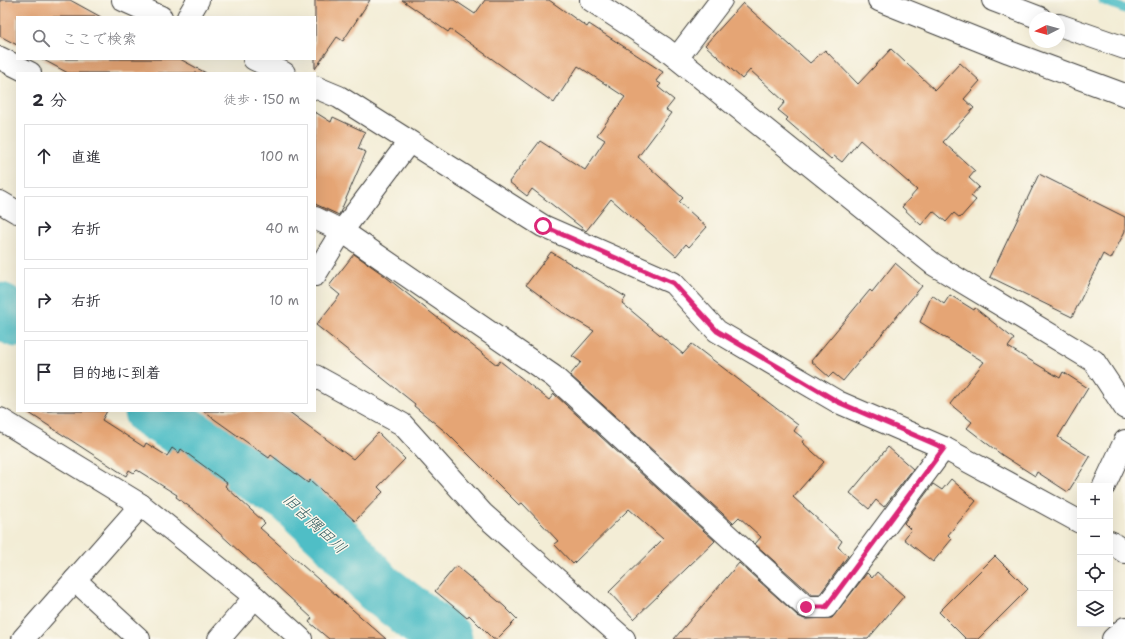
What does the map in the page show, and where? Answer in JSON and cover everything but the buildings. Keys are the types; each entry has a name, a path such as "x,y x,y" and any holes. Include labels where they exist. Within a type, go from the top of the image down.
{"main road":[{"path":"123,0 159,16"},
{"path":"189,16 198,0"},
{"path":"591,0 677,58 933,264 1094,361 1125,408"},
{"path":"677,58 721,0"},
{"path":"878,0 1009,52 1125,95"},
{"path":"993,0 1029,14"},
{"path":"1065,27 1125,48"},
{"path":"0,58 28,72"},
{"path":"256,60 282,72"},
{"path":"316,87 338,98 543,226 673,283 717,331 838,402 944,448 1077,520"},
{"path":"316,273 342,231 409,142"},
{"path":"0,202 16,211"},
{"path":"316,218 342,231 553,376 806,607 826,607 944,448"},
{"path":"316,377 402,424 483,514 624,639"},
{"path":"3,427 141,505 255,597 301,639"},
{"path":"1105,483 1125,441"},
{"path":"23,639 141,505"},
{"path":"1113,544 1125,552"},
{"path":"75,580 139,639"},
{"path":"219,639 255,597"},
{"path":"1113,639 1125,628"}],"waterway":[{"path":"1102,0 1125,9"},
{"name":"旧古隅田川","path":"0,309 16,320"},
{"name":"旧古隅田川","path":"152,412 290,497 335,539 379,588 446,639"}],"route":[{"path":"543,226 673,283 717,331 838,402 944,448 826,607 806,607"}]}
